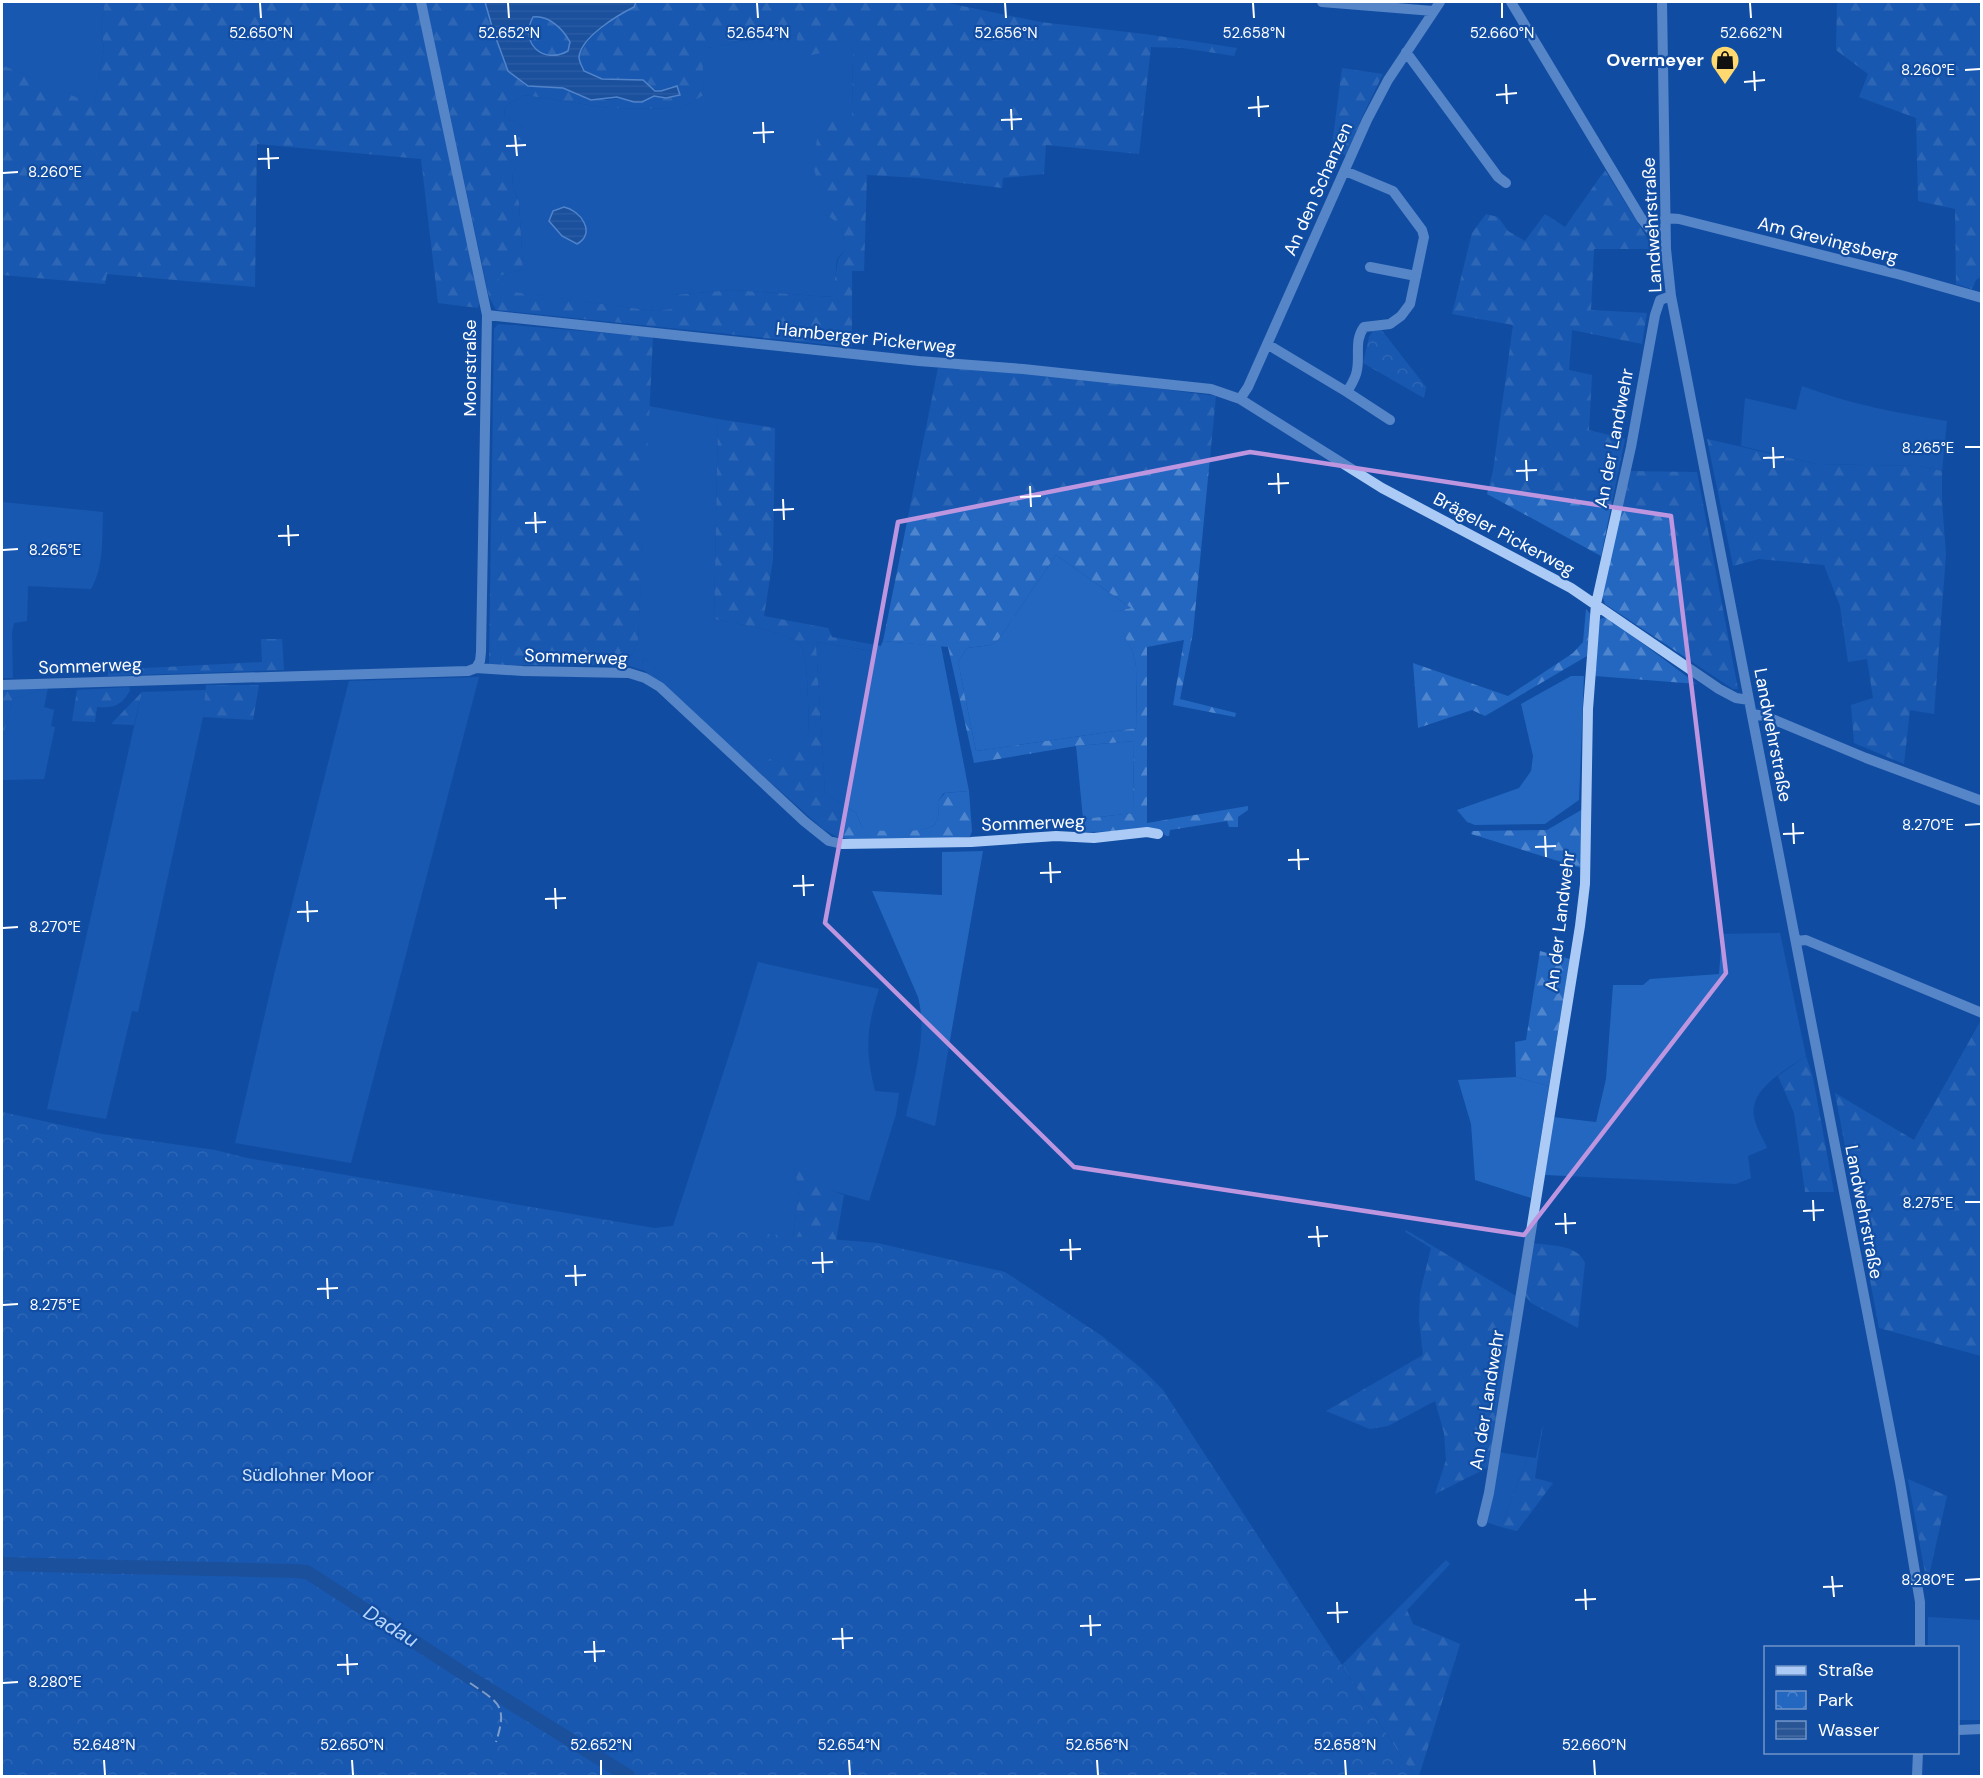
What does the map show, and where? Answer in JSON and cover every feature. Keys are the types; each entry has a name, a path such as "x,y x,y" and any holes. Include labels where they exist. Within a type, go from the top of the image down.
{"street":[{"name":"Moorstraße","path":"421,2 487,315 482,652 476,668"},
{"path":"1322,2 1433,11"},
{"name":"An den Schanzen","path":"1240,399 1248,387 1388,80 1440,2"},
{"name":"Am Grevingsberg","path":"1511,2 1641,218 1650,229 1679,219 1901,275 1982,298"},
{"name":"Landwehrstraße","path":"1662,2 1665,223 1671,296 1912,1548 1920,1602 1920,1646"},
{"path":"1406,52 1498,177 1506,183"},
{"path":"1345,171 1394,191 1422,230 1423,246 1410,304 1401,316 1390,324 1364,327 1359,334 1358,368 1347,392"},
{"path":"1370,267 1416,276"},
{"name":"An der Landwehr","path":"1482,1522 1489,1493 1580,926 1585,884 1588,709 1596,604 1631,447 1655,315 1660,300 1671,296"},
{"name":"Hamberger Pickerweg","path":"487,315 909,360 1023,369 1211,389 1240,399"},
{"path":"1267,344 1390,420"},
{"name":"Brägeler Pickerweg","path":"1240,399 1382,488 1533,567 1596,604 1719,689 1736,698 1749,700"},
{"name":"Sommerweg","path":"2,685 468,671 476,668 523,672 609,671 629,673 645,678 660,687 821,836 838,843 971,842 1056,836 1094,838 1147,832 1158,834"},
{"path":"1752,714 1765,716 1866,758 1982,801"},
{"path":"1796,941 1806,940 1982,1012"},
{"path":"1959,1730 1982,1729"},
{"path":"1917,1776 1918,1754"}],"highlighted area":[{"path":"1250,452 1671,516 1726,973 1524,1235 1074,1167 825,923 898,522"}],"green space":[{"path":"2,2 93,2 104,6 101,28 104,49 94,106 2,65"},
{"path":"93,2 417,2 480,299 478,308 438,303 421,159 257,144 255,287 107,274 105,284 2,275 2,65 94,105 104,49 101,28 104,6"},
{"path":"426,2 485,2 508,71 529,86 563,88 577,95 606,100 624,98 634,102 642,102 654,96 677,97 672,86 661,91 651,88 647,83 595,77 582,69 579,60 582,50 590,39 634,7 636,2 943,2 1040,22 1145,34 1237,48 1234,56 1182,48 1151,47 1139,154 1046,145 1044,174 1003,178 1002,188 921,178 867,175 864,271 852,271 852,347 496,310 489,297","holes":["797,35 797,54 808,56 853,45 852,120 820,121 813,165 826,214 842,227 845,250 838,259 832,297 732,290 673,295 673,309 655,311 498,290 499,276 523,269 519,202 513,188 512,175 518,164 516,150 507,145 505,140 511,136 522,141 526,134 525,128 504,117 505,106 524,95 609,108 679,109 704,95 702,49 749,40"]},
{"path":"1837,2 1975,2 1981,4 1982,276 1976,280 1972,289 1956,284 1955,209 1918,201 1916,118 1859,97 1868,74 1836,50"},
{"path":"533,17 545,18 560,28 571,42 568,51 550,55 536,49 529,35 529,26"},
{"path":"798,35 853,45 852,120 826,214 842,226 845,250 837,259 833,297 732,290 673,295 673,310 655,311 497,290 499,276 523,269 519,202 513,188 512,175 518,164 505,139 525,128 504,117 505,106 524,95 609,108 679,109 704,95 701,49 749,40"},
{"path":"1342,68 1383,74 1346,156 1332,145"},
{"path":"1605,170 1654,249 1594,249 1591,310 1647,313 1642,344 1572,330 1569,370 1592,375 1589,430 1625,439 1601,556 1487,494 1493,471 1513,325 1452,314 1472,233 1486,214 1498,217 1508,231 1525,241 1545,214 1565,227"},
{"path":"498,324 653,337 638,642 626,665 489,665 494,329"},
{"path":"1380,328 1426,387 1424,398 1363,363 1369,337 1374,329"},
{"path":"938,368 1028,372 1216,396 1193,633 1180,699 1236,713 1235,717 1173,705 1184,640 1147,647 1147,823 1248,806 1248,810 1238,817 1238,827 1229,827 1227,821 1170,830 1169,836 1161,831 1084,832 1083,819 1133,813 1134,741 1076,746 974,763 948,647 883,641","holes":["1056,555 1131,608 1113,612 1133,653 1136,666 1137,728 976,751 958,662 967,648 991,645 998,640"]},
{"path":"1802,386 1873,407 1947,421 1942,471 1919,466 1816,464 1741,446 1745,398 1796,410"},
{"path":"649,406 718,419 714,619 786,636 796,641 804,653 809,734 761,766 643,657 642,666 645,671 626,665 638,642"},
{"path":"718,419 775,428 773,559 764,616 828,628 832,637 881,646 879,652 816,642 825,793 856,813 866,831 902,831 929,828 936,823 938,801 945,793 969,791 972,831 970,837 849,839 837,837 823,829 645,671 642,666 643,657 761,765 809,734 807,675 801,646 796,641 774,632 714,619"},
{"path":"1707,439 1816,464 1919,466 1942,471 1946,554 1934,714 1910,710 1904,764 1854,743 1851,705 1873,698 1867,659 1848,662 1840,606 1824,565 1759,559 1733,566"},
{"path":"1629,471 1697,472 1738,689 1733,689 1605,604 1602,595"},
{"path":"2,502 103,512 100,562 91,589 28,586 27,621 14,623 12,633 13,678 2,678"},
{"path":"1056,555 1131,608 1114,612 1133,653 1136,666 1137,728 976,751 958,662 967,648 991,645 998,640"},
{"path":"1586,609 1591,615 1587,656 1485,716 1472,710 1418,728 1413,663 1508,696 1573,653 1583,642"},
{"path":"1607,617 1697,684 1595,676 1600,619"},
{"path":"261,639 282,639 284,670 108,676 108,670 262,662"},
{"path":"883,641 941,646 969,791 944,793 938,801 936,823 921,830 865,831 856,813 825,793 816,642 878,652"},
{"path":"1571,676 1584,676 1579,800 1545,824 1475,825 1467,822 1457,810 1519,788 1531,771 1533,756 1521,704"},
{"path":"479,677 351,1163 235,1143 274,975 349,681"},
{"path":"206,685 259,685 253,720 203,717"},
{"path":"129,687 130,690 120,703 108,707 97,707 95,722 72,721 77,690"},
{"path":"48,688 44,707 54,710 51,726 55,727 44,779 2,780 2,740 13,699"},
{"path":"48,688 13,699 2,740 2,689"},
{"path":"206,690 203,717 138,1012 132,1011 106,1119 47,1109 142,692"},
{"path":"142,692 134,725 111,724"},
{"path":"1134,741 1133,813 1083,819 1076,746"},
{"path":"1583,809 1581,868 1471,834 1472,831 1547,830"},
{"path":"983,851 935,1126 906,1116 919,1056 921,1011 918,997 872,891 942,895 942,852"},
{"path":"1780,933 1806,1056 1779,1074 1757,1097 1754,1117 1767,1148 1748,1156 1751,1178 1736,1184 1545,1175 1553,1117 1596,1122 1606,1079 1613,985 1643,985 1650,979 1719,974 1722,934"},
{"path":"1540,951 1570,959 1549,1086 1516,1077 1515,1042 1526,1040"},
{"path":"758,962 879,989 871,1016 868,1040 872,1076 875,1091 899,1093 896,1114 869,1201 823,1188 794,1167 799,1191 793,1237 859,1242 785,1572 673,1226"},
{"path":"1981,1020 1981,1356 1879,1328 1835,1093 1914,1140"},
{"path":"1806,1056 1813,1078 1834,1192 1805,1192 1794,1113 1778,1076"},
{"path":"1516,1077 1549,1086 1531,1198 1475,1180 1471,1124 1458,1080"},
{"name":"Südlohner Moor","path":"2,1112 102,1134 215,1150 247,1158 654,1228 673,1226 877,1243 1005,1272 1102,1336 1142,1369 1163,1390 1414,1776 2,1776"},
{"path":"799,1162 820,1169 823,1187 844,1195 836,1241 793,1237 799,1191 794,1167"},
{"path":"1406,1230 1516,1296 1489,1467 1435,1494 1446,1460 1444,1433 1435,1401 1388,1426 1370,1429 1326,1411 1423,1355 1419,1320 1420,1293 1431,1248 1405,1232"},
{"path":"1533,1243 1570,1249 1576,1252 1585,1263 1578,1328 1531,1303 1524,1294"},
{"path":"1543,1424 1535,1478 1553,1483 1517,1531 1501,1527 1528,1457 1536,1458"},
{"path":"1498,1452 1528,1457 1501,1527 1486,1522"},
{"path":"1908,1479 1947,1496 1927,1584"},
{"path":"1446,1560 1450,1564 1407,1610 1413,1624 1460,1644 1419,1776 1414,1776 1342,1665"},
{"path":"1928,1617 1981,1620 1981,1720 1959,1720 1959,1646 1928,1646"}],"water":[{"path":"485,2 636,2 634,7 601,28 586,42 579,57 584,71 602,79 643,80 655,91 677,86 680,95 666,98 654,96 642,102 617,97 591,100 563,88 528,86 508,71","holes":["533,17 545,18 564,32 570,42 568,51 559,55 550,55 536,49 531,43 529,26"]},
{"path":"564,207 576,212 584,222 586,234 577,244 562,236 549,221 553,211"}],"waterway":[{"name":"Dadau","path":"2,1564 119,1567"},
{"name":"Dadau","path":"125,1567 307,1572 628,1776"}],"railway":[{"path":"470,1683 488,1695 501,1712 500,1730 496,1742"}],"place":[{"name":"Overmeyer","path":"1725,86"}]}
